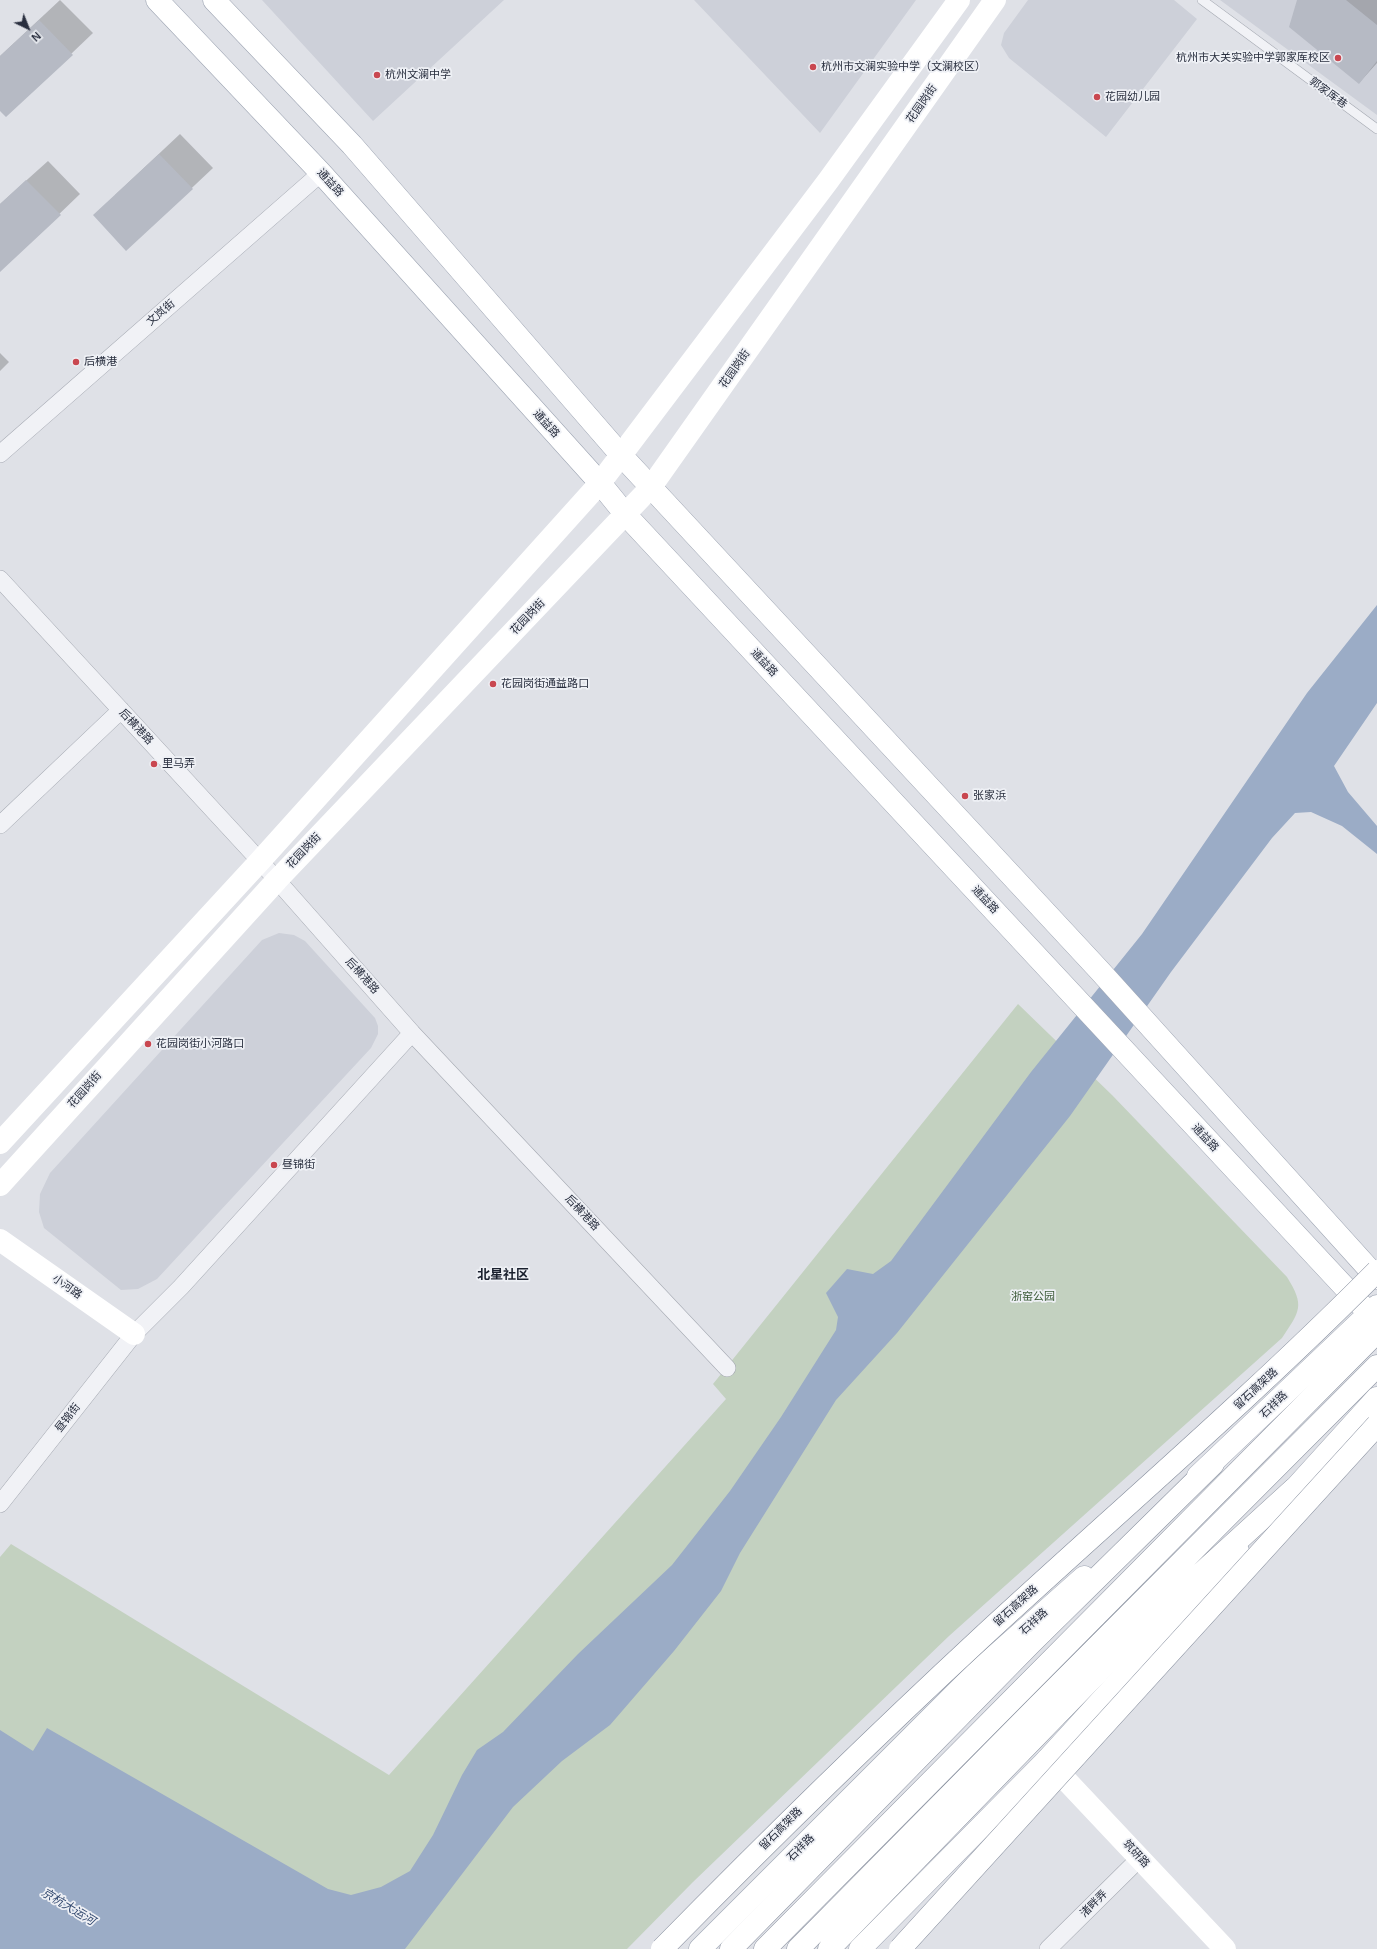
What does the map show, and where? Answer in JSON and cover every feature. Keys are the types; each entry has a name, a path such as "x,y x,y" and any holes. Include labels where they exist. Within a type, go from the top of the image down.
{"main road":[{"name":"通益路","path":"157,0 321,173 600,483 626,515 1124,1051 1375,1318"},
{"path":"214,0 352,146 621,456 1148,1023 1377,1278"},
{"path":"0,1143 260,861 600,483 828,182 959,0"},
{"name":"花园岗街","path":"0,1185 277,880 651,487 995,0"},
{"name":"小河路","path":"0,1240 134,1334"},
{"name":"留石高架路","path":"662,1949 845,1766 982,1637 1308,1340 1377,1271"},
{"path":"765,1949 1375,1318"},
{"name":"石祥路","path":"700,1949 978,1671 1213,1464 1375,1318"},
{"path":"798,1949 1041,1702 1377,1366"},
{"path":"860,1949 1047,1760 1377,1398"},
{"path":"900,1949 1377,1425"},
{"path":"731,1949 1031,1644 1213,1464"},
{"path":"828,1949 1137,1632 1294,1489"},
{"name":"筑研路","path":"1047,1760 1225,1949"}],"street":[{"name":"文岚街","path":"0,454 321,173"},
{"name":"后横港路","path":"0,579 260,861 412,1033 727,1368"},
{"path":"0,825 121,710"},
{"name":"昼锦街","path":"0,1504 134,1334 181,1288 412,1033"},
{"name":"渚畔弄","path":"1048,1949 1140,1858"}],"lane":[{"name":"郭家厍巷","path":"1202,0 1377,129"}],"shaded area":[{"name":"杭州文澜中学","path":"262,0 504,0 373,121"},
{"name":"杭州市文澜实验中学（文澜校区）","path":"694,0 916,0 820,133"},
{"name":"花园幼儿园","path":"1028,0 1174,0 1197,19 1106,137 1009,58 1001,45 1004,33"},
{"name":"杭州市大关实验中学郭家厍校区","path":"1220,0 1377,0 1377,115"},
{"path":"279,933 294,935 305,941 375,1018 378,1026 378,1034 371,1048 157,1279 138,1289 121,1290 44,1228 39,1212 40,1194 50,1173 262,940"}],"green space":[{"name":"浙窑公园","path":"1018,1004 1112,1095 1287,1277 1293,1287 1298,1302 1296,1314 1282,1338 949,1636 693,1882 627,1949 256,1949 0,1798 0,1557 11,1544 389,1775 726,1399 713,1384"}],"water":[{"name":"京杭大运河","path":"1377,605 1377,703 1334,766 1348,792 1377,826 1377,854 1342,826 1311,812 1295,813 1272,838 1171,972 1070,1116 897,1333 836,1400 740,1553 721,1591 674,1651 610,1725 562,1761 513,1807 405,1949 0,1949 0,1730 33,1751 47,1728 328,1889 351,1895 381,1887 410,1871 433,1835 462,1775 477,1750 503,1732 578,1654 672,1565 730,1491 781,1417 836,1330 838,1317 826,1293 847,1269 873,1274 891,1261 1031,1072 1142,934 1307,693"}],"building":[{"path":"1297,0 1346,0 1377,25 1377,61 1359,84 1289,27"},
{"path":"39,20 73,55 6,117 0,111 0,56"},
{"path":"159,154 193,189 126,251 93,215"},
{"path":"26,180 61,215 0,272 0,204"}],"place":[{"name":"杭州市大关实验中学郭家厍校区","path":"1338,58"},
{"name":"杭州市文澜实验中学（文澜校区）","path":"813,67"},
{"name":"杭州文澜中学","path":"377,75"},
{"name":"花园幼儿园","path":"1097,97"},
{"name":"后横港","path":"76,362"},
{"name":"花园岗街通益路口","path":"493,684"},
{"name":"里马弄","path":"154,764"},
{"name":"张家浜","path":"965,796"},
{"name":"花园岗街小河路口","path":"148,1044"},
{"name":"昼锦街","path":"274,1165"}],"district":[{"name":"北星社区","path":"503,1275"}]}
